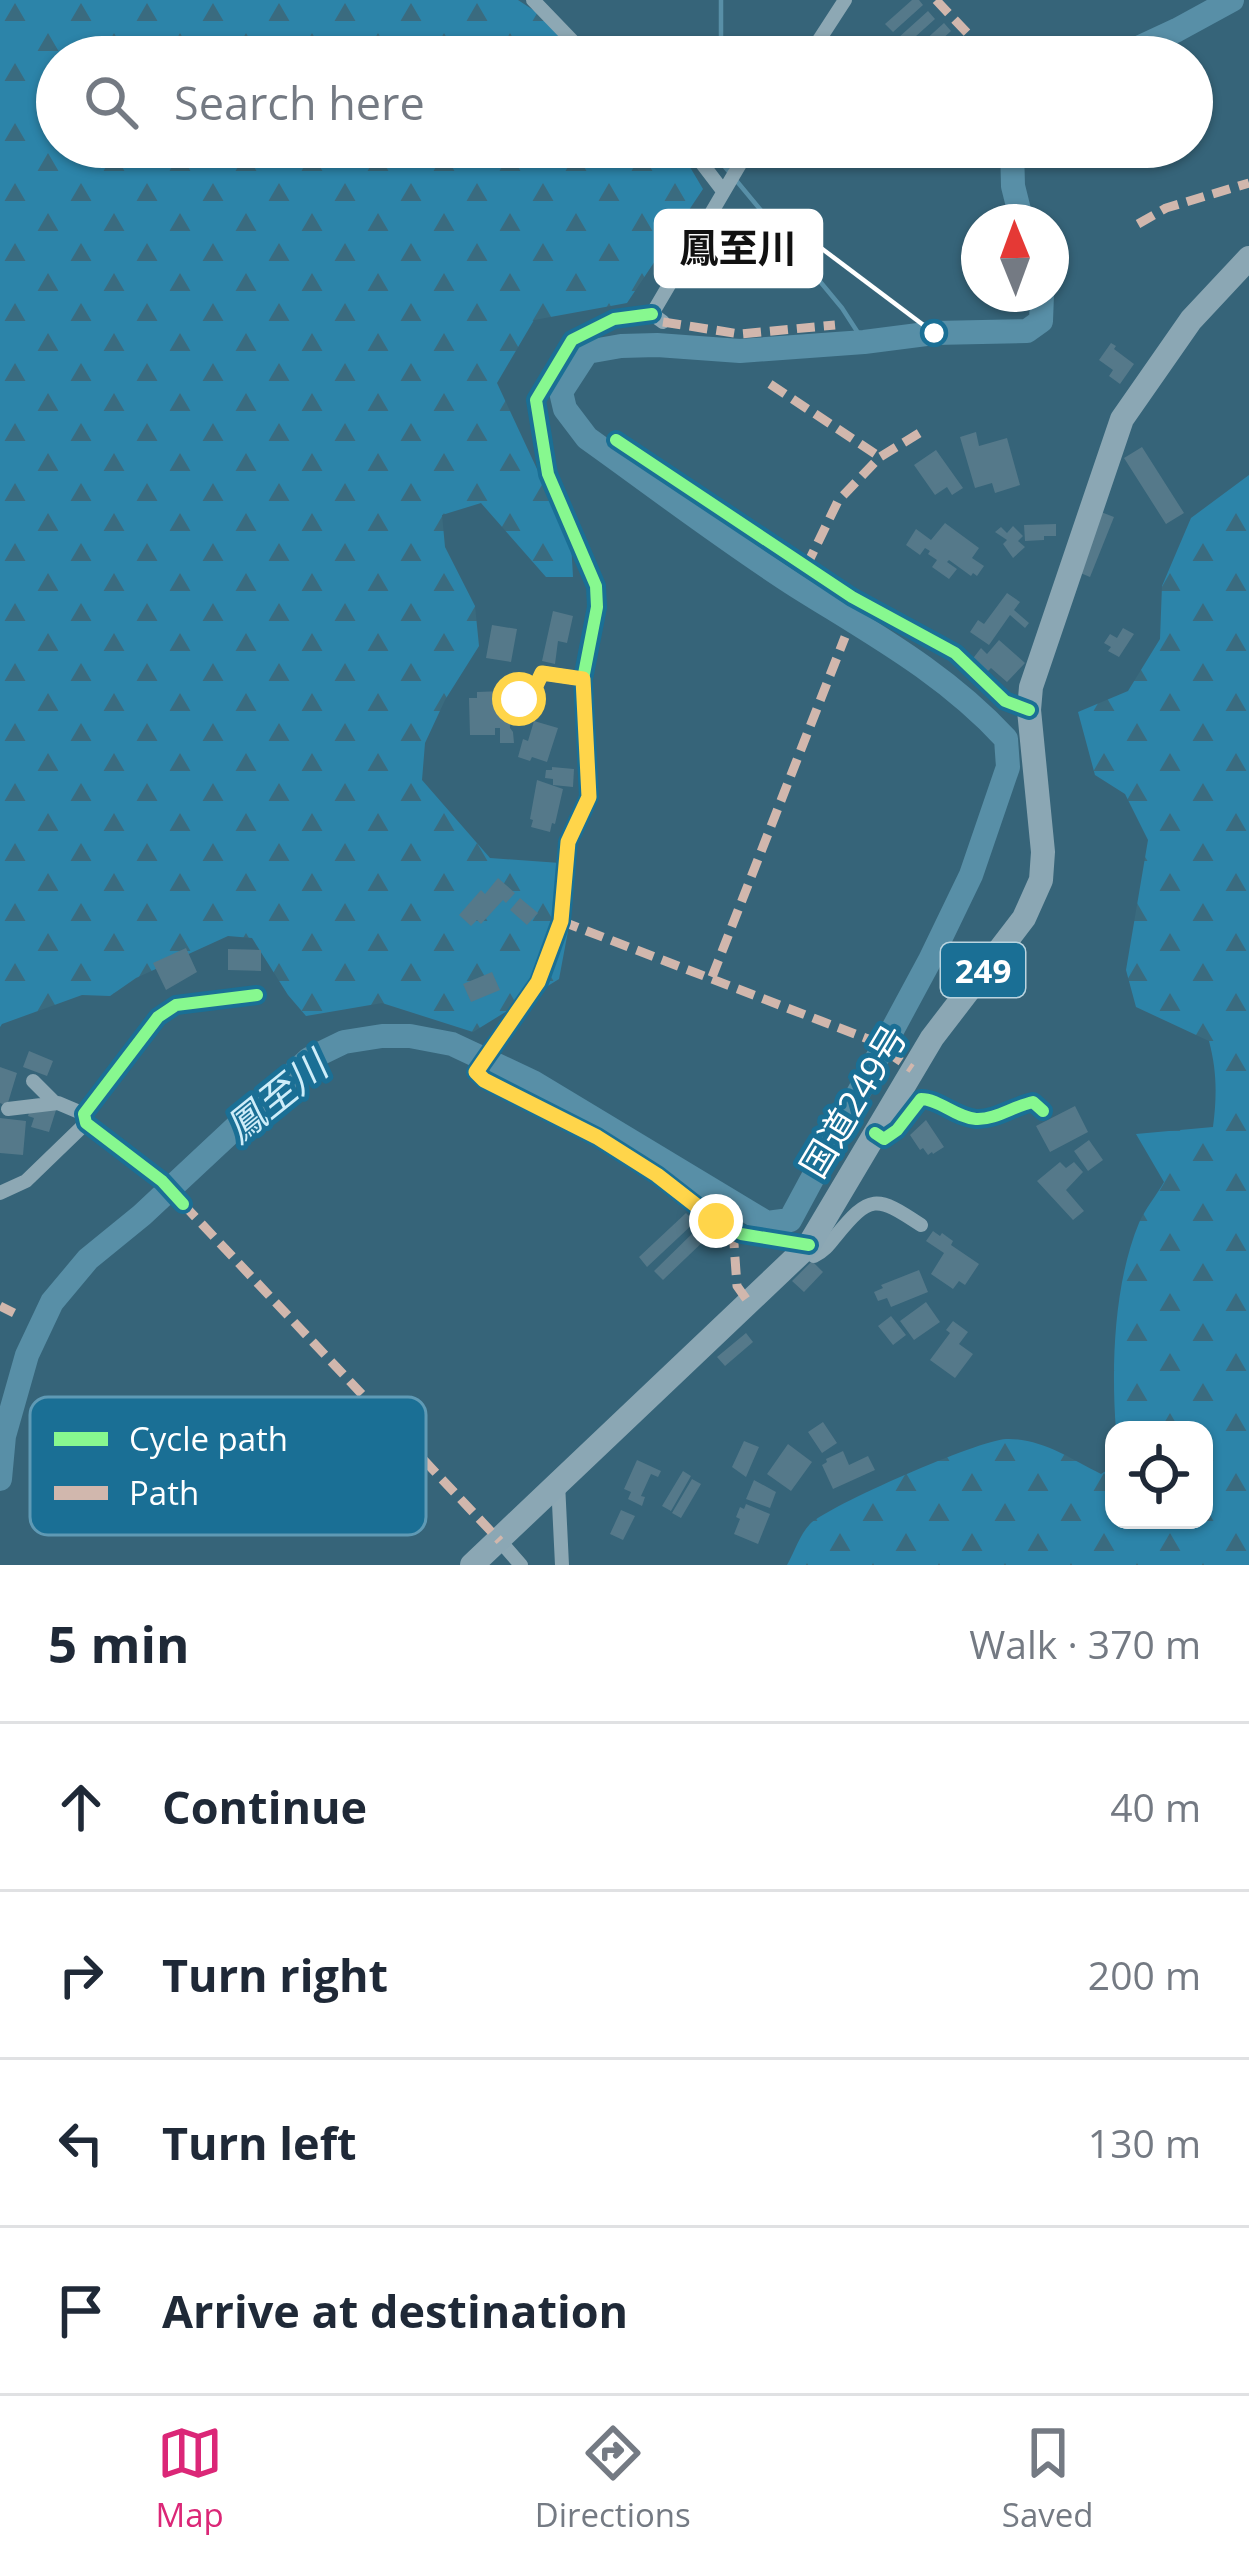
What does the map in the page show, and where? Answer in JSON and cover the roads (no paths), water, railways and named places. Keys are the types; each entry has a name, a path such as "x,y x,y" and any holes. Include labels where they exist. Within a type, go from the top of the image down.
{"highway":[{"name":"国道249号","path":"472,1565 807,1247 932,1038 1024,918 1041,880 1043,852 1031,687 1121,419 1191,320 1249,258"}],"street":[{"path":"533,0 568,36"},
{"path":"822,36 845,0"},
{"path":"707,168 724,187"},
{"path":"736,168 657,318 614,319 572,340 536,400 548,474 596,586 598,607 583,679 589,797 568,842 561,921 538,982 476,1072 597,1137 741,1234 807,1247 814,1256 872,1202 892,1206 921,1225"},
{"path":"616,440 852,597 955,653 1005,701 1030,710"},
{"path":"519,699 534,690 542,673 583,679"},
{"path":"0,1193 26,1181 85,1118 158,1017 176,1005 257,995"},
{"path":"33,1081 54,1102"},
{"path":"874,1133 884,1139 897,1130 920,1099 928,1098 974,1119 992,1118 1033,1102 1043,1111"},
{"path":"8,1109 54,1102 66,1105 162,1181 182,1204"},
{"path":"558,1483 562,1565"},
{"path":"500,1541 521,1565"}],"waterway":[{"path":"721,0 721,36"},
{"name":"鳳至川","path":"1164,36 1232,0"},
{"path":"726,168 842,308 864,342"},
{"name":"鳳至川","path":"1013,168 1018,204"},
{"name":"鳳至川","path":"0,1479 4,1436 27,1355 52,1302 88,1259 142,1215 309,1059 344,1042 410,1036 452,1044 533,1082 767,1223 790,1220 971,875 1008,767 1006,739 933,674 744,551 587,438 565,409 561,392 587,352 621,346 740,351 934,333 1027,331 1041,321 1041,312"}],"place":[{"name":"鳳至川","path":"934,333"}]}
